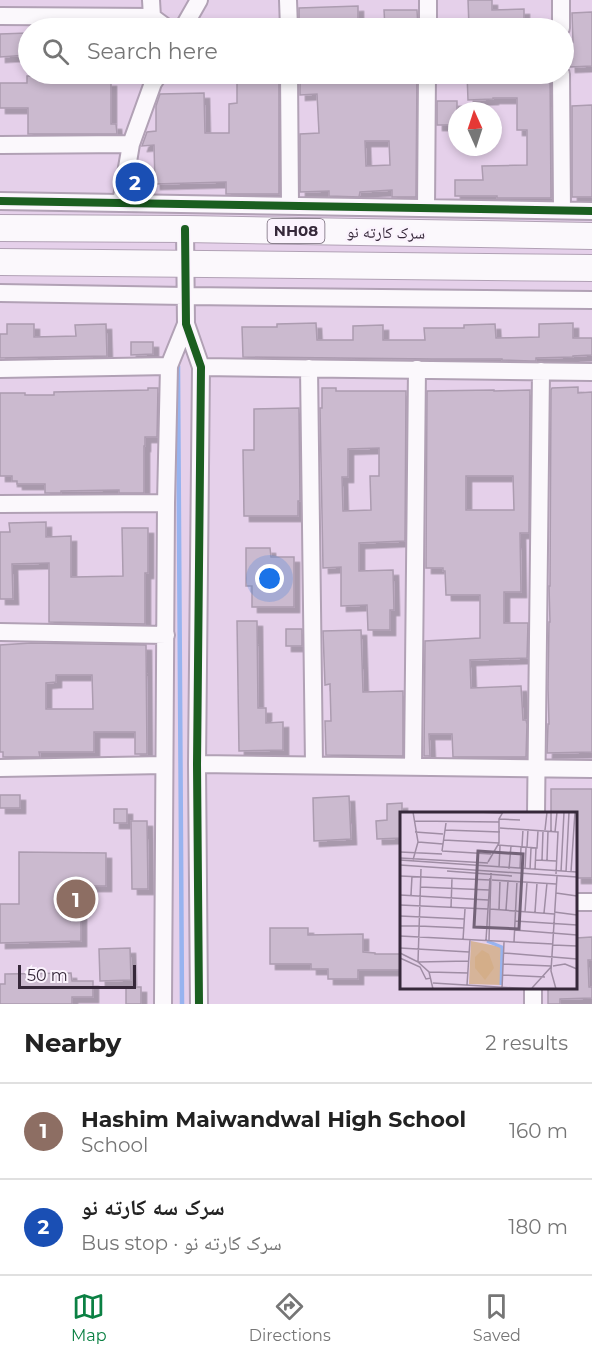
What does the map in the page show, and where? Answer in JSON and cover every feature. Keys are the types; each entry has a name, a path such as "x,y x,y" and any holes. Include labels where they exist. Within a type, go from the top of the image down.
{"highway":[{"name":"سرک کارته نو","path":"0,228 592,236"},
{"name":"سرک کارته نو","path":"0,262 592,268"}],"street":[{"path":"189,18 199,0"},
{"path":"288,0 289,18"},
{"path":"428,0 428,18"},
{"path":"561,0 561,18"},
{"path":"0,16 152,8"},
{"path":"121,202 131,144 153,84"},
{"path":"289,84 290,205"},
{"path":"426,208 427,84"},
{"path":"561,84 562,210"},
{"path":"0,145 131,144"},
{"path":"0,201 592,211"},
{"path":"185,229 186,324 201,367 197,764 199,1004"},
{"path":"0,293 592,300"},
{"path":"164,1004 166,503 169,366 186,324"},
{"path":"0,369 169,366"},
{"path":"201,367 592,372"},
{"path":"309,368 314,765"},
{"path":"413,766 417,369"},
{"path":"536,812 541,371"},
{"path":"0,504 166,503"},
{"path":"0,632 166,634"},
{"path":"197,764 592,769"},
{"path":"0,768 165,765"}],"building":[{"path":"468,0 492,0 492,10 524,9 524,18 469,18"},
{"path":"358,6 358,18 299,18 299,8"},
{"path":"384,10 417,10 417,18 384,18"},
{"path":"592,12 592,66 574,67 574,18 572,13"},
{"path":"18,33 18,56 0,57 0,34"},
{"path":"0,83 111,84 111,124 116,124 117,134 28,134 28,108 0,108"},
{"path":"237,84 279,84 279,194 226,194 226,182 155,184 154,145 142,146 147,132 156,131 156,106 160,94 204,93 205,133 229,133 229,104 237,103"},
{"path":"300,84 417,84 416,197 392,197 392,190 360,192 359,197 329,196 329,191 300,192 300,134 319,133 317,94 300,95","holes":["365,141 389,141 390,165 366,166"]},
{"path":"467,84 550,84 551,198 455,196 455,180 483,180 482,166 527,165 527,130 517,130 517,98 468,100"},
{"path":"437,101 457,101 448,102 448,125 437,125"},
{"path":"592,105 592,197 572,197 572,106"},
{"path":"316,323 317,340 353,340 353,326 383,325 383,340 425,340 424,328 464,328 464,325 495,324 496,338 539,337 539,324 573,323 573,338 592,338 592,355 536,358 536,361 243,357 242,327 277,327 277,324"},
{"path":"7,324 34,324 34,337 76,336 75,325 106,324 107,356 0,358 0,334 7,334"},
{"path":"131,342 153,342 153,354 131,355"},
{"path":"578,387 578,393 592,392 592,752 547,753 551,390 552,388"},
{"path":"148,388 158,388 157,437 145,437 144,493 119,493 119,490 45,493 45,484 17,484 17,481 12,481 12,476 0,476 0,393 54,395 54,392 148,390"},
{"path":"322,388 336,388 336,391 406,391 405,541 359,543 359,571 393,570 394,610 390,610 390,630 368,630 367,605 341,606 341,567 323,568 320,408 322,408","holes":["379,448 379,476 370,476 371,510 343,511 342,477 348,477 348,449"]},
{"path":"530,390 529,533 520,533 521,592 504,592 504,623 528,623 527,658 470,660 471,688 521,686 523,720 526,720 527,724 526,757 453,757 452,734 429,734 430,756 424,756 425,641 480,638 480,595 446,595 443,568 426,568 427,391","holes":["466,476 513,476 514,510 466,510"]},
{"path":"299,408 300,501 298,501 298,516 244,516 243,450 254,450 254,409"},
{"path":"46,522 46,537 71,536 71,577 123,576 122,528 148,528 145,624 49,622 49,563 12,564 13,599 0,599 0,532 10,532 9,523"},
{"path":"246,548 270,548 271,557 294,557 294,607 252,607 252,586 246,586"},
{"path":"237,621 257,621 258,708 266,708 266,723 283,722 283,750 239,751"},
{"path":"286,629 302,629 302,646 286,646"},
{"path":"361,630 363,692 403,691 403,756 326,755 325,721 331,721 330,684 325,685 323,631"},
{"path":"31,643 146,645 147,754 135,754 135,732 94,732 94,752 39,752 40,757 3,757 3,752 0,752 0,645","holes":["56,675 92,675 93,709 46,709 46,683 56,682"]},
{"path":"551,789 592,789 592,878 577,878 577,812 551,812"},
{"path":"0,795 20,795 20,808 0,808"},
{"path":"349,796 351,839 314,841 313,798"},
{"path":"402,803 400,838 377,839 376,821 387,820 387,804"},
{"path":"114,809 127,809 127,823 114,823"},
{"path":"131,821 147,821 148,889 132,889"},
{"path":"19,852 106,853 106,886 71,886 71,914 81,913 81,941 0,943 0,904 19,904"},
{"path":"270,928 308,928 308,935 363,934 363,952 400,954 400,970 358,970 358,979 328,979 328,969 311,969 311,964 270,964"},
{"path":"592,937 592,960 588,960 589,987 592,987 592,998 560,999 560,1004 548,1004 548,989 577,989 577,938"},
{"path":"130,948 131,980 100,981 99,949"},
{"path":"71,973 72,981 93,981 93,997 72,997 72,1004 0,1004 0,984 5,984 5,974"},
{"path":"126,987 141,987 141,1004 126,1004"}],"waterway":[{"path":"178,366 182,1004"}],"cycle path":[{"path":"0,201 592,211"},
{"path":"185,229 186,324 201,367 197,764 199,1004"}],"place":[{"name":"سرک سه کارته نو","path":"135,182"},
{"name":"Hashim Maiwandwal High School","path":"76,899"}]}
